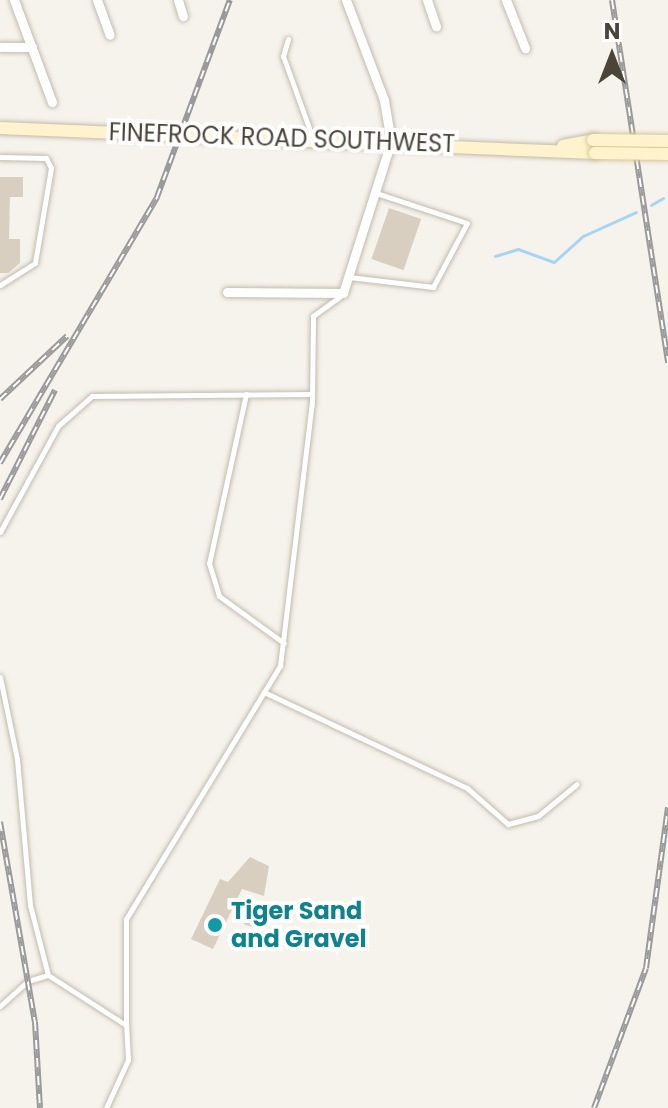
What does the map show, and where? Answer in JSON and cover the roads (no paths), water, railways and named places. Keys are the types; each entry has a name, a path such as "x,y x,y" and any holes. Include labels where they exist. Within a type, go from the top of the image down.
{"main road":[{"name":"FINEFROCK ROAD SOUTHWEST","path":"0,128 563,146 668,141"},
{"name":"FINEFROCK ROAD SOUTHWEST","path":"594,146 668,154"}],"street":[{"path":"14,0 52,102"},
{"path":"97,0 110,35"},
{"path":"178,0 183,16"},
{"path":"227,292 343,293 379,194 391,142 384,100 346,0"},
{"path":"427,0 436,26"},
{"path":"506,0 525,48"},
{"path":"0,47 32,47"}],"lane":[{"path":"288,39 283,56 314,140"},
{"path":"0,157 49,159 35,263 0,285"},
{"path":"349,277 433,287 467,223 379,194"},
{"path":"106,1108 128,1060 126,919 264,692 284,643 312,394 313,316 343,293"},
{"path":"246,394 209,563 219,596 284,643"},
{"path":"0,532 58,426 92,396 312,394"},
{"path":"0,677 17,759 30,905 48,975 126,1025"},
{"path":"264,692 467,788 508,824 538,816 577,784"},
{"path":"0,1006 28,981 48,975"}],"waterway":[{"path":"651,205 663,198"},
{"path":"495,256 518,249 554,262 583,236 636,212"}],"railway":[{"path":"0,463 157,197 230,0"},
{"path":"612,0 668,363"},
{"path":"0,399 67,336"},
{"path":"0,499 55,390"},
{"path":"594,1108 646,968 668,808"},
{"path":"0,822 35,1022 40,1108"}],"place":[{"name":"Tiger Sand and Gravel","path":"215,925"}]}
